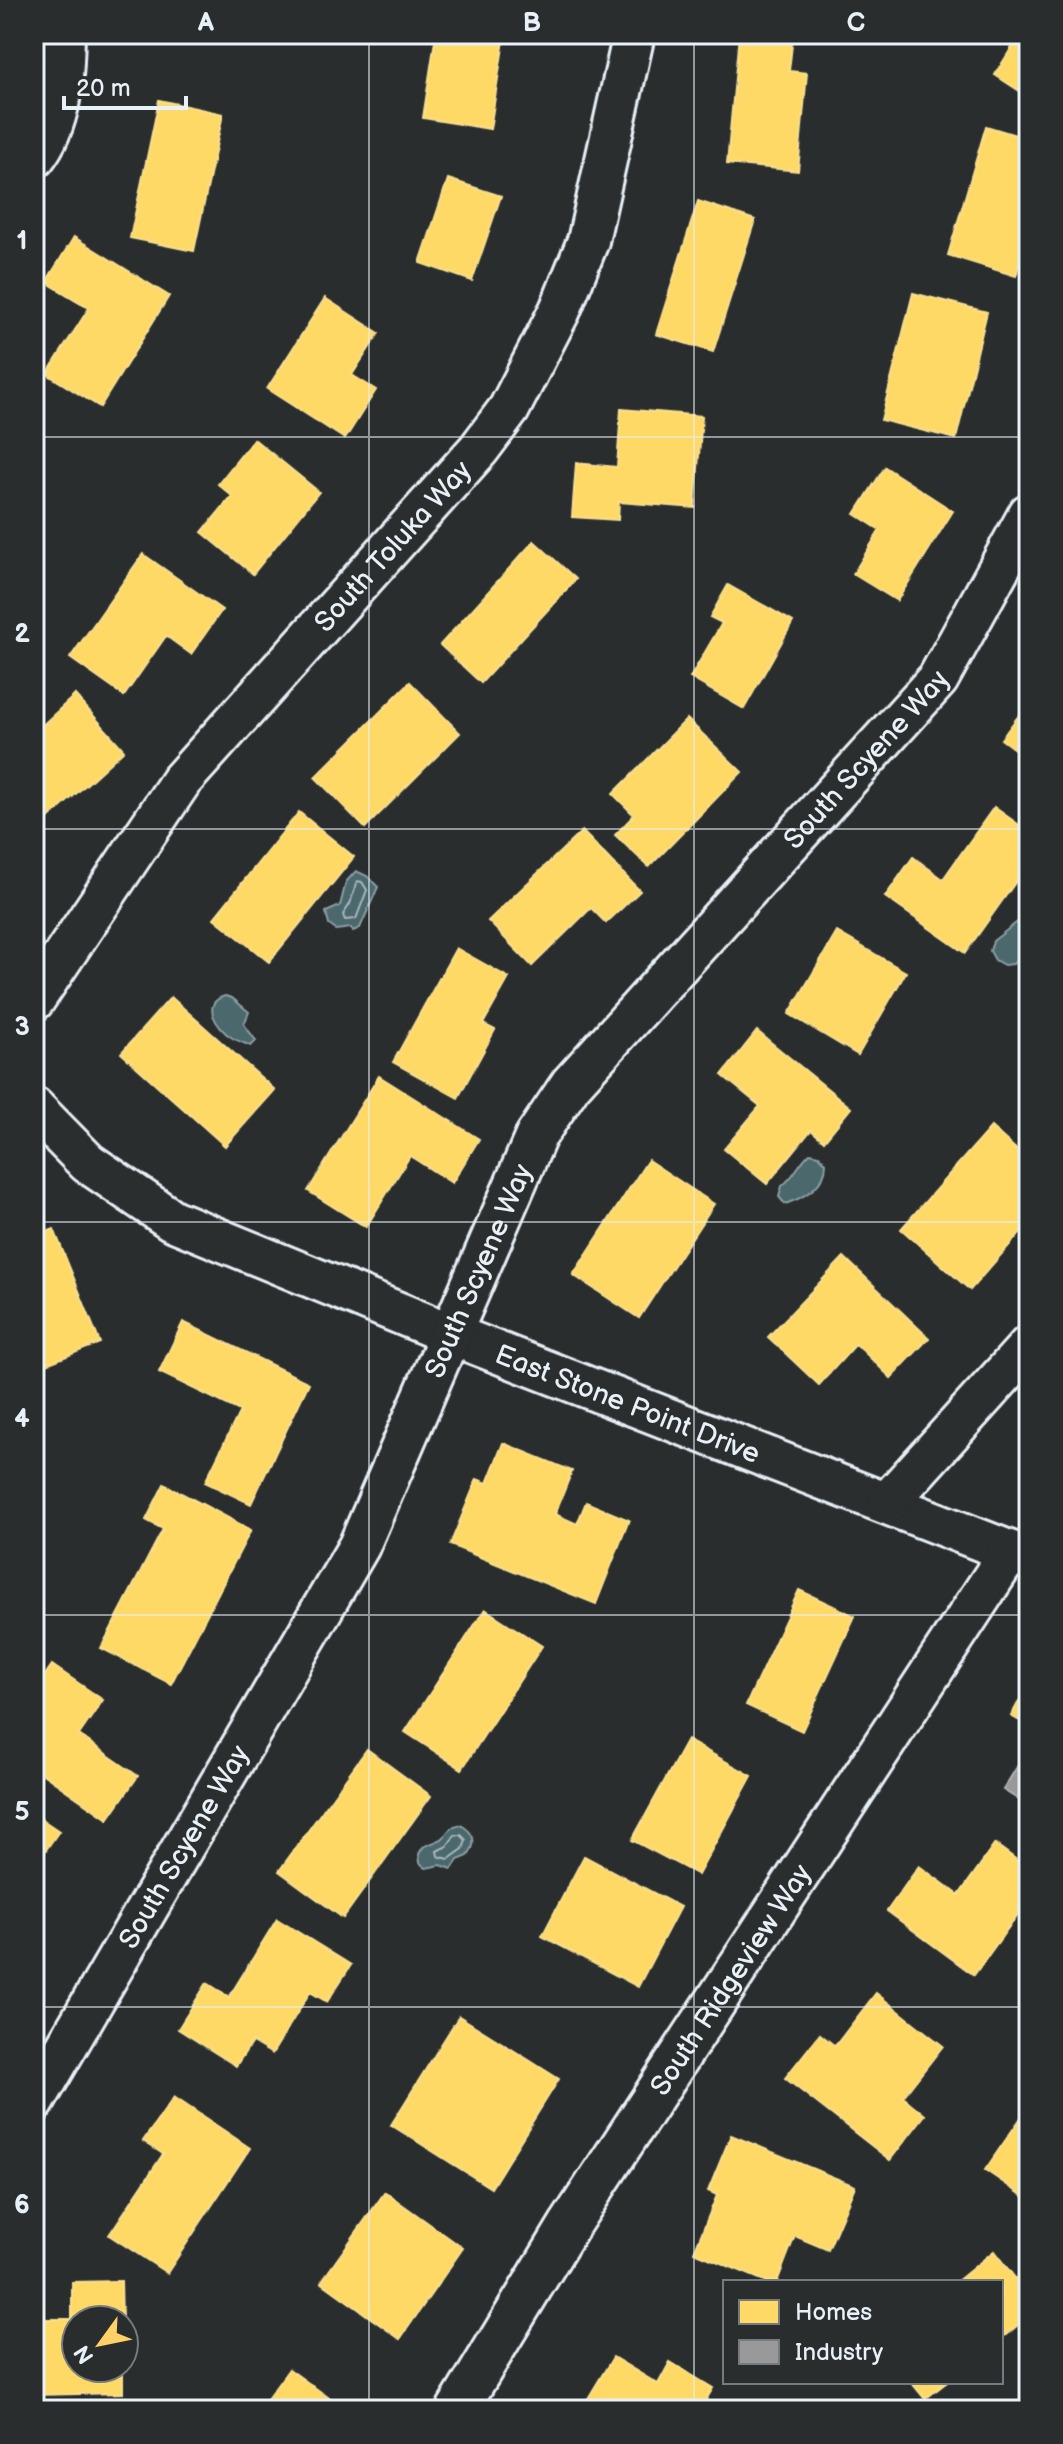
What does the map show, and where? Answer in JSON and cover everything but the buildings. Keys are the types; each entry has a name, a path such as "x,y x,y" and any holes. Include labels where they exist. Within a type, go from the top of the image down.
{"street":[{"path":"34,158 60,107 64,34"},
{"name":"South Toluka Way","path":"34,1000 181,781 479,449 509,409 560,310 588,241 634,34"},
{"name":"South Scyene Way","path":"34,2102 359,1546 536,1136 571,1084 938,679 1029,514"},
{"name":"East Stone Point Drive","path":"34,1108 88,1163 172,1220 450,1334 888,1502 1019,1556"},
{"path":"888,1502 1029,1346"},
{"name":"South Ridgeview Way","path":"457,2410 570,2224 1019,1556"}],"water":[{"path":"356,871 367,876 378,887 360,928 353,931 351,928 336,930 329,925 326,912 340,906 346,882"},
{"path":"1029,913 1029,948 1013,964 1004,965 995,960 990,951 993,941"},
{"path":"225,996 249,1012 244,1024 256,1041 251,1046 231,1037 216,1022 213,1004"},
{"path":"810,1153 819,1155 826,1163 822,1178 806,1194 785,1204 779,1197 782,1186"},
{"path":"461,1825 473,1839 468,1856 458,1860 452,1869 441,1865 426,1868 420,1863 419,1854 423,1847 442,1839 451,1828"}]}
